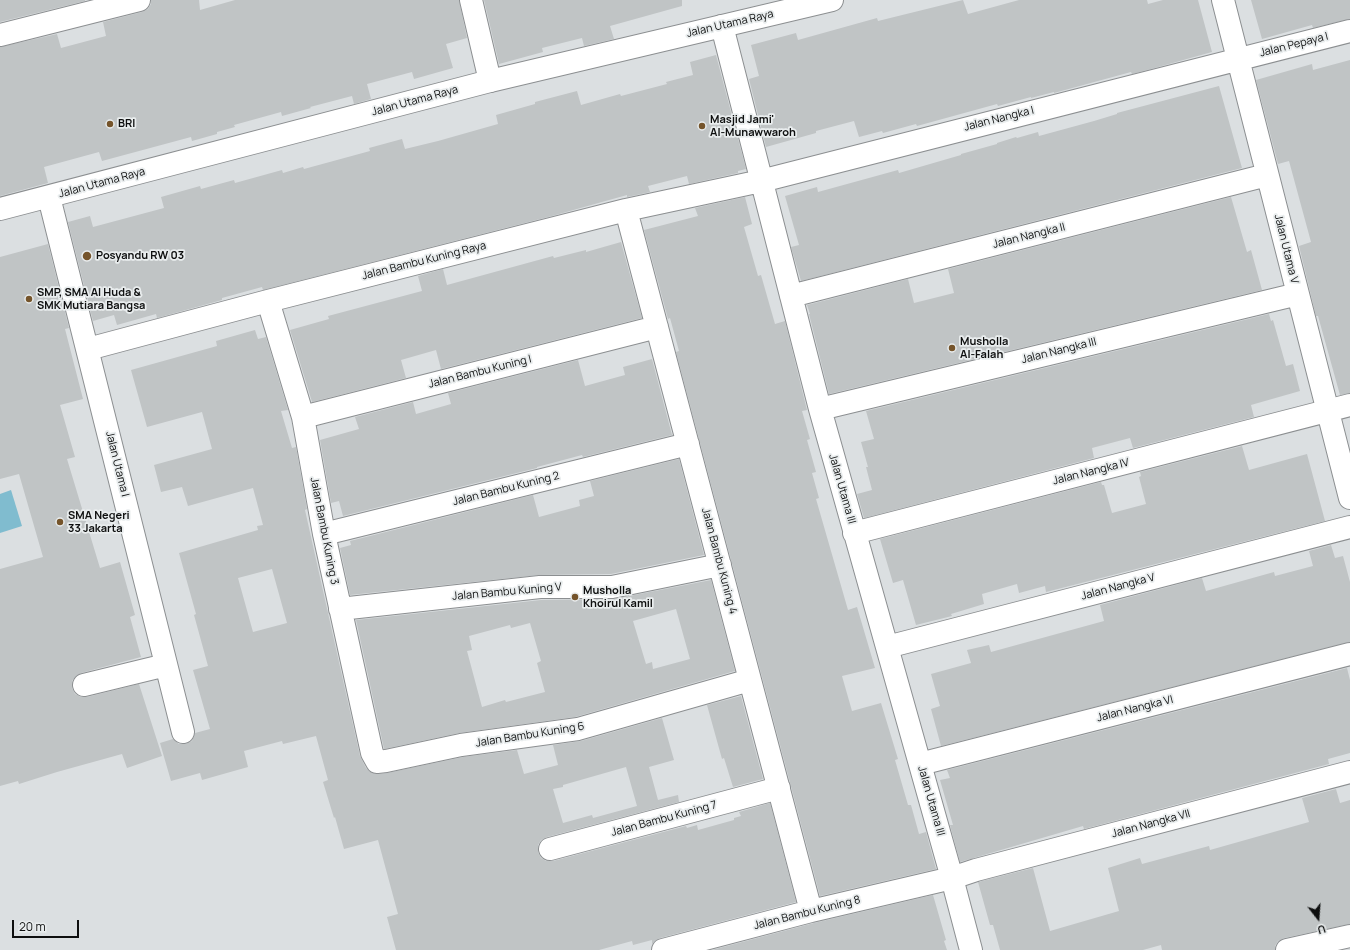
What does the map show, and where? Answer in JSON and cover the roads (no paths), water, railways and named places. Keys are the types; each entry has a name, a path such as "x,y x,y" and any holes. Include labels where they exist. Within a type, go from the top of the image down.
{"street":[{"path":"0,35 107,4 139,0"},
{"path":"470,0 490,81"},
{"name":"Jalan Utama Raya","path":"0,209 490,81 832,0"},
{"name":"Jalan Utama V","path":"1223,0 1350,498"},
{"name":"Jalan Utama III","path":"722,26 820,410 971,950"},
{"name":"Jalan Pepaya I","path":"1238,58 1350,31"},
{"name":"Jalan Nangka I","path":"761,181 1238,58"},
{"name":"Jalan Nangka II","path":"791,296 1268,175"},
{"name":"Jalan Bambu Kuning Raya","path":"88,349 268,301 626,210 761,181"},
{"name":"Jalan Utama I","path":"49,196 183,732"},
{"name":"Jalan Bambu Kuning 4","path":"626,210 811,911"},
{"name":"Jalan Nangka III","path":"820,410 1298,294"},
{"name":"Jalan Bambu Kuning 3","path":"268,301 303,417 324,534 340,609 372,753 377,762"},
{"name":"Jalan Bambu Kuning I","path":"303,417 657,327"},
{"name":"Jalan Nangka IV","path":"854,533 1350,405"},
{"name":"Jalan Bambu Kuning 2","path":"324,534 688,444"},
{"name":"Jalan Nangka V","path":"887,647 1350,527"},
{"name":"Jalan Bambu Kuning V","path":"340,609 540,587 612,587 720,565"},
{"name":"Jalan Nangka VI","path":"920,764 1350,654"},
{"path":"84,685 166,665"},
{"name":"Jalan Bambu Kuning 6","path":"377,762 461,745 578,729 750,680"},
{"name":"Jalan Nangka VII","path":"952,878 976,870 1350,772"},
{"name":"Jalan Bambu Kuning 7","path":"550,849 778,788"},
{"name":"Jalan Bambu Kuning 8","path":"663,950 811,911 952,878"},
{"path":"1287,950 1350,936"}],"place":[{"name":"BRI","path":"110,124"},
{"name":"Masjid Jami' Al-Munawwaroh","path":"702,126"},
{"name":"Posyandu RW 03","path":"87,256"},
{"name":"SMP, SMA Al Huda & SMK Mutiara Bangsa","path":"29,299"},
{"name":"Musholla Al-Falah","path":"952,348"},
{"name":"SMA Negeri 33 Jakarta","path":"60,522"},
{"name":"Musholla Khoirul Kamil","path":"575,597"}]}
